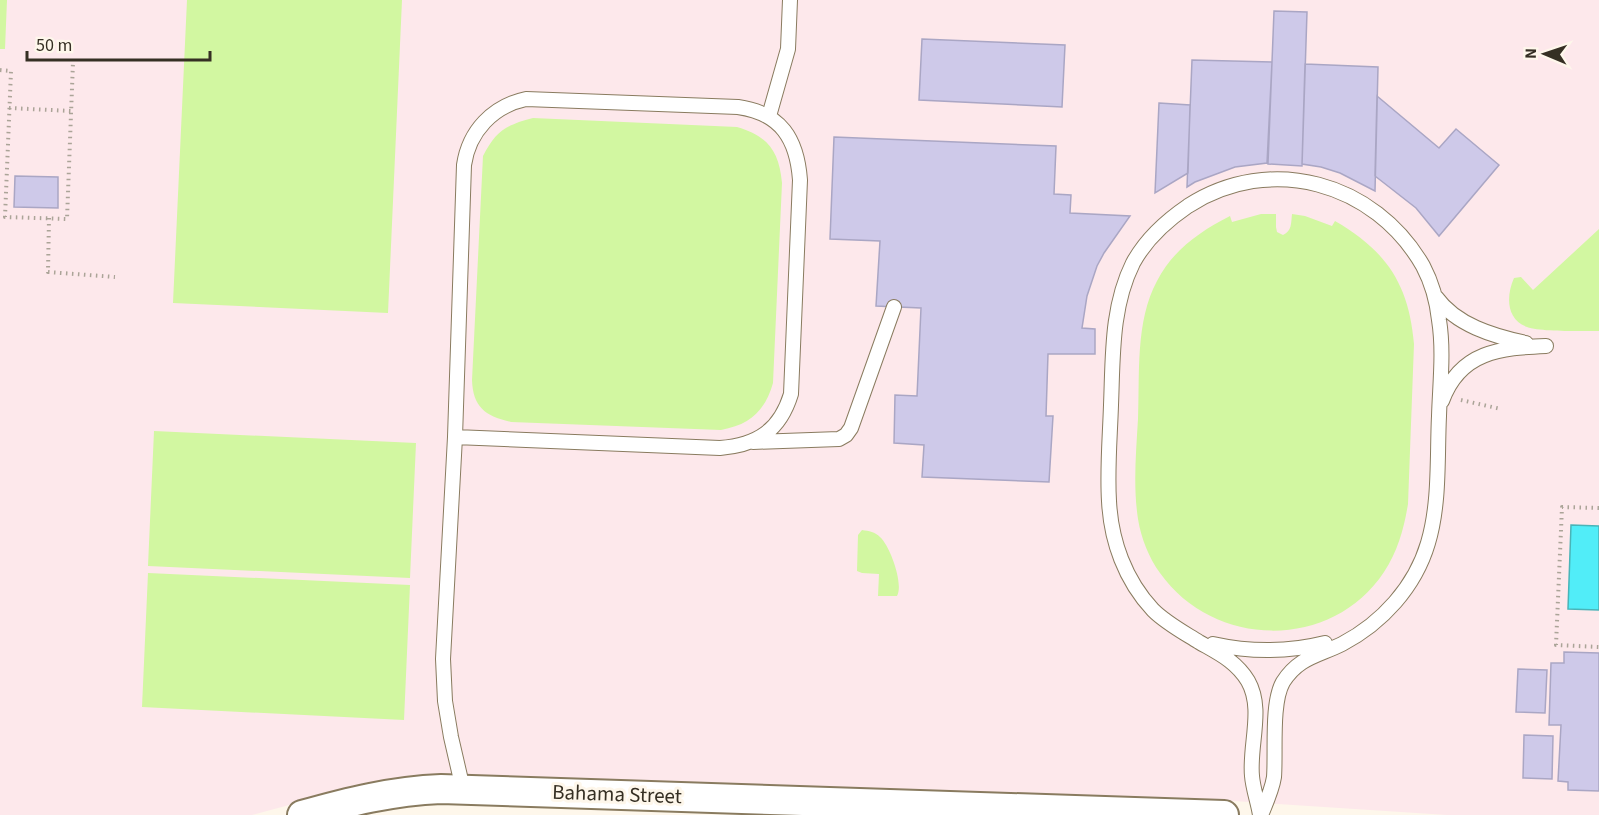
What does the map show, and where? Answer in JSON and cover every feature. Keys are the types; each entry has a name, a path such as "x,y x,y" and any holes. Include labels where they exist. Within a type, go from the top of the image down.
{"street":[{"name":"Bahama Street","path":"302,815 364,798 399,792 462,802 1224,815"}],"lane":[{"path":"769,116 788,49 790,0"},
{"path":"462,802 445,700 443,659 455,437 464,165 470,141 488,118 507,105 526,99 738,107 769,116 788,134 796,154 800,180 793,381 784,414 771,430 751,442"},
{"path":"1261,180 1296,180 1351,196 1387,221 1413,251 1423,267 1435,295 1441,339 1436,496 1428,544 1420,564 1402,593 1378,620 1364,631 1304,660 1292,670 1282,684 1277,701 1273,782 1261,815 1252,775 1255,713 1251,686 1241,670 1226,656 1167,622 1153,610 1131,581 1117,548 1109,506 1108,468 1115,329 1121,292 1134,262 1144,246 1168,221 1199,199 1239,184 1261,180"},
{"path":"1435,295 1451,314 1475,327 1513,340 1546,346 1495,351 1468,364 1456,375 1446,390 1439,411"},
{"path":"455,437 720,448 751,442 838,439 852,428 894,307"},
{"path":"1186,633 1208,643 1225,647 1283,649 1321,644 1364,631"}],"path":[{"path":"0,70 11,71 7,174 3,207 5,217 66,219 73,62"},
{"path":"9,108 71,111"},
{"path":"0,125 8,125"},
{"path":"0,174 7,174"},
{"path":"50,218 48,272 115,276"},
{"path":"1461,399 1502,409"},
{"path":"1599,508 1562,507 1556,645 1599,647"}],"shaded area":[{"path":"0,0 1599,0 1599,815 1447,815 1188,798 422,778 356,787 252,815 0,815"}],"green space":[{"path":"0,0 7,0 5,49 0,49"},
{"path":"187,0 402,0 388,313 173,303"},
{"path":"533,118 737,127 757,135 770,146 778,162 782,183 773,383 766,401 755,415 731,428 721,430 511,422 494,417 478,404 472,380 483,156 492,140 503,130"},
{"path":"1261,214 1276,214 1277,232 1283,235 1290,229 1292,214 1305,216 1332,226 1335,221 1369,245 1382,258 1401,287 1407,304 1414,344 1408,504 1397,548 1384,572 1362,598 1335,616 1305,627 1273,631 1241,627 1210,616 1183,598 1160,573 1149,554 1139,526 1136,507 1135,469 1140,348 1150,297 1163,270 1188,243 1230,216 1232,222"},
{"path":"1599,229 1599,331 1542,330 1520,323 1512,313 1509,299 1514,278 1521,277 1533,290"},
{"path":"154,431 416,443 410,578 148,566"},
{"path":"862,530 878,535 888,548 899,583 897,596 878,596 879,574 857,571 858,535"},
{"path":"148,573 410,585 404,720 142,707"}],"water":[{"path":"1571,525 1599,526 1599,610 1568,609"}],"building":[{"path":"1274,11 1307,12 1302,166 1268,164"},
{"path":"922,39 1065,45 1062,107 919,100"},
{"path":"1192,60 1272,62 1267,163 1235,167 1187,187"},
{"path":"1305,64 1378,67 1375,191 1340,173 1302,164"},
{"path":"1377,96 1439,148 1456,129 1499,165 1439,236 1416,208 1375,176"},
{"path":"1159,103 1190,105 1188,173 1155,193"},
{"path":"834,137 1056,146 1054,194 1071,195 1070,213 1130,216 1097,266 1087,296 1082,328 1095,329 1095,354 1048,354 1046,416 1053,416 1049,482 922,477 924,445 894,443 895,395 917,396 921,308 876,306 880,241 830,239"},
{"path":"15,176 58,177 58,208 14,207"},
{"path":"1564,652 1599,653 1599,791 1568,790 1568,782 1558,781 1561,725 1549,725 1551,663 1564,663"},
{"path":"1518,669 1547,670 1545,713 1516,712"},
{"path":"1524,735 1553,736 1552,779 1523,778"}]}
